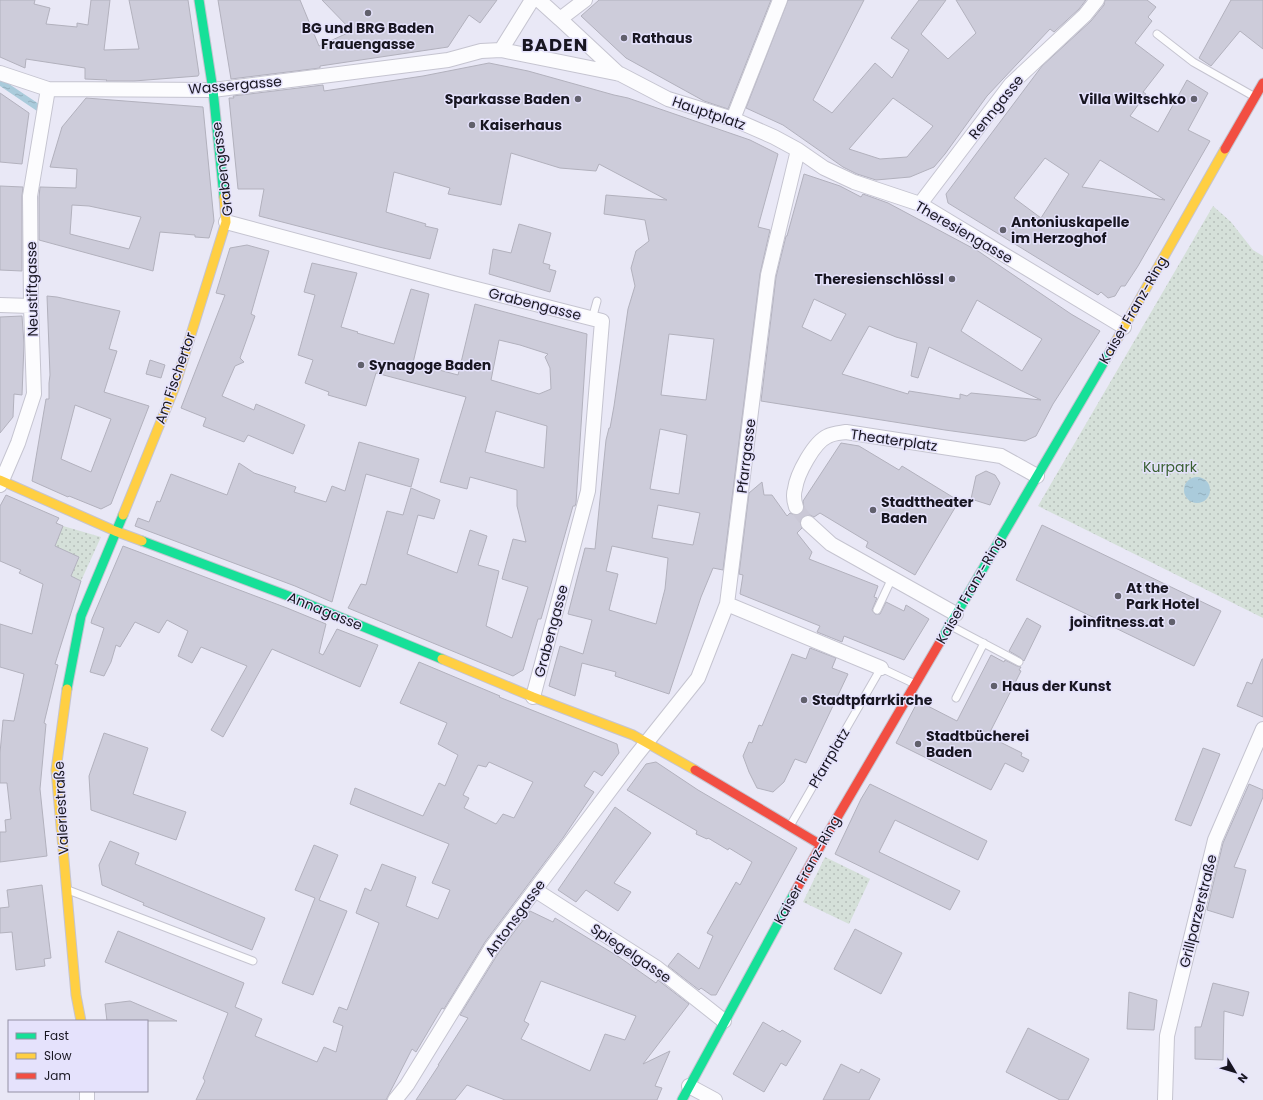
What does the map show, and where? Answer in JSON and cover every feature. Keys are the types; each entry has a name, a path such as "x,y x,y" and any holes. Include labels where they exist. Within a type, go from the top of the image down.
{"street":[{"name":"Grabengasse","path":"199,0 213,90 226,222 453,284 602,321 588,491 533,697"},
{"path":"501,50 532,0"},
{"name":"Hauptplatz","path":"540,0 620,74 668,99 734,119 774,137 798,150"},
{"path":"734,119 780,0"},
{"name":"Renngasse","path":"920,204 1011,84 1085,15 1097,0"},
{"path":"560,19 580,4"},
{"name":"Hauptplatz","path":"448,60 481,51 501,50 620,74"},
{"name":"Wassergasse","path":"0,73 48,90 213,90 448,60"},
{"name":"Kaiser Franz-Ring","path":"682,1100 821,845 1124,327 1263,83"},
{"name":"Neustiftgasse","path":"1,482 18,443 34,394 31,306 30,196 48,90"},
{"name":"Theresiengasse","path":"798,150 824,168 854,182 920,204 1124,327"},
{"name":"Pfarrgasse","path":"646,743 698,678 728,604 768,275 798,150"},
{"name":"Am Fischertor","path":"115,531 174,388 226,222"},
{"path":"0,305 31,306"},
{"name":"Theaterplatz","path":"796,507 794,497 795,488 797,480 805,464 819,443 827,436 836,433 846,432 1001,456 1037,476"},
{"name":"Annagasse","path":"1,482 115,531 291,597 533,697 633,735 646,743"},
{"path":"808,523 831,544 892,578 953,619"},
{"name":"Valeriestraße","path":"81,1020 76,995 56,770 65,702 81,616 115,531"},
{"path":"728,604 881,668"},
{"name":"Grillparzerstraße","path":"1165,1100 1167,1036 1215,840 1263,729"},
{"path":"646,743 821,845"},
{"name":"Antonsgasse","path":"395,1100 406,1085 492,947 646,743"},
{"name":"Spiegelgasse","path":"535,890 658,968 724,1021"},
{"path":"689,1086 715,1100"}],"lane":[{"path":"1157,34 1193,62 1255,97"},
{"path":"592,319 597,301"},
{"path":"877,610 892,578"},
{"path":"953,619 984,643 1020,662"},
{"path":"956,698 984,643"},
{"path":"881,668 915,684"},
{"name":"Pfarrplatz","path":"790,826 881,668"},
{"path":"66,889 253,961"}],"green space":[{"name":"Kurpark","path":"1213,206 1231,222 1253,250 1263,256 1263,618 1038,506"},
{"path":"63,526 101,537 81,581 71,576 79,557 55,546"},
{"path":"825,857 870,879 849,924 803,902"}],"water":[{"path":"0,78 42,106 37,111 0,86"},
{"path":"1197,477 1206,481 1210,490 1206,499 1197,503 1188,499 1184,490 1188,481"}],"building":[{"path":"0,0 35,0 34,4 50,8 46,24 77,27 77,23 88,25 91,0 110,0 104,50 139,49 129,0 188,0 199,74 198,76 134,81 106,81 107,80 85,79 85,68 26,59 25,68 0,57"},
{"path":"218,0 300,0 319,46 352,31 322,0 497,0 480,23 469,15 448,47 320,66 320,68 231,79"},
{"path":"599,0 771,0 728,109 704,101 626,58 581,16"},
{"path":"788,0 864,0 813,100 832,113 875,63 892,78 909,50 891,38 919,0 946,0 921,34 948,59 976,33 956,0 1086,0 1079,9 1054,32 1050,29 987,96 934,167 910,177 876,180 857,174 843,167 783,125 746,108","holes":["893,98 933,126 907,157 880,159 849,149"]},
{"path":"1105,0 1147,0 1156,7 1148,17 1152,21 1135,43 1164,65 1143,92 1146,94 1130,116 1158,132 1187,80 1208,93 1188,130 1210,141 1138,266 1125,286 1121,286 1115,296 1108,298 1101,292 1098,295 948,203 946,194 1042,66 1091,21 1104,5","holes":["1045,158 1069,174 1041,218 1014,198","1100,160 1165,200 1082,187"]},
{"path":"1231,0 1263,0 1263,49 1240,31 1211,66 1199,58"},
{"path":"489,63 528,71 628,98 750,140 778,154 758,227 770,230 760,274 723,570 713,568 701,597 669,694 615,676 616,672 582,663 575,696 549,686 560,646 583,654 592,620 568,614 585,548 595,549 606,440 614,406 628,309 635,286 631,268 636,251 649,241 645,220 604,214 606,195 667,200 599,164 596,171 560,168 511,153 501,205 448,194 450,188 394,172 386,212 438,229 430,259 259,216 264,189 238,189 229,98 234,98 233,96 323,85 324,91 423,76","holes":["669,334 714,339 706,400 661,395","660,429 687,435 679,494 650,489","658,505 700,513 693,545 652,538","612,546 668,558 665,589 656,624 609,610 618,574 606,571"]},
{"path":"0,93 29,113 22,164 0,162"},
{"path":"86,98 203,107 214,221 209,238 195,237 195,235 160,232 153,271 39,240 40,187 76,188 77,169 50,167 62,127","holes":["72,205 89,206 141,217 129,249 70,234"]},
{"path":"804,174 840,186 861,197 863,194 888,203 978,251 1071,314 1100,331 1053,404 1036,436 1025,441 761,401 776,277","holes":["814,299 846,314 831,341 802,327","977,300 1042,339 1022,371 961,331","869,326 896,337 917,343 911,376 918,378 929,347 1041,400 971,393 967,396 960,394 960,399 909,391 908,394 842,374"]},
{"path":"0,186 23,187 22,271 0,270"},
{"path":"519,224 551,233 543,263 550,265 549,269 556,271 550,292 489,274 493,249 511,253"},
{"path":"247,245 269,251 251,314 255,316 240,358 244,362 235,366 222,396 254,410 256,404 305,425 293,454 248,435 244,442 203,426 206,418 181,408 225,295 216,293 230,248"},
{"path":"312,263 357,273 341,327 394,344 411,289 429,294 413,363 458,375 475,304 587,334 576,503 575,506 573,506 541,619 538,619 523,670 513,676 348,608 361,584 366,585 387,511 403,515 411,488 440,500 434,519 418,515 407,554 457,573 470,530 487,536 478,565 499,571 486,626 512,638 528,587 502,579 513,539 526,542 517,506 517,490 470,477 467,489 440,482 466,397 376,373 366,406 328,395 329,392 305,383 313,360 298,355 315,295 304,292","holes":["499,340 548,354 545,357 550,368 551,389 539,394 491,380","496,411 547,426 544,468 485,452"]},
{"path":"47,296 120,311 109,349 117,351 104,392 149,406 111,504 101,509 69,496 68,497 32,481 46,399 49,399 50,375","holes":["75,405 111,419 91,472 61,459"]},
{"path":"22,316 24,344 22,395 14,394 13,417 0,433 0,317"},
{"path":"150,360 165,365 161,378 146,374"},
{"path":"359,442 419,459 411,487 366,474 332,602 295,586 135,526 138,518 149,522 157,501 160,502 171,474 227,495 239,463 254,473 296,487 294,492 326,502 332,486 345,491"},
{"path":"841,443 859,446 899,470 902,466 959,501 915,575 866,547 868,542 820,513 814,517 805,515 800,521 802,528 797,533 812,552 809,559 878,586 874,597 877,598 872,610 875,614 880,614 886,602 904,611 906,605 929,619 904,660 844,636 842,642 817,632 820,626 740,594 743,575 739,574 749,493 762,482 764,495 772,495 787,516 790,513 799,515 804,509 803,501"},
{"path":"986,471 995,475 1000,483 990,505 971,499 976,476"},
{"path":"6,495 59,518 56,523 63,526 55,546 79,557 71,576 81,581 55,664 58,665 44,723 46,724 40,789 47,856 0,862 0,832 6,832 5,820 11,819 7,783 0,783 0,753 3,720 14,721 24,674 0,667 0,624 32,634 43,584 19,573 21,570 0,561 0,506"},
{"name":"At the Park Hotel","path":"1042,525 1221,611 1194,666 1016,580"},
{"path":"123,546 326,624 319,653 323,655 337,629 378,645 360,687 272,649 223,737 211,730 247,666 201,647 192,663 178,656 188,631 167,620 159,633 135,622 120,647 116,645 111,662 104,676 90,672 104,628 91,623 92,619"},
{"path":"1027,618 1041,626 1024,661 1009,651"},
{"name":"Stadtpfarrkirche","path":"810,648 836,658 832,668 848,674 806,763 795,759 784,782 773,792 757,788 743,756 749,742 752,743 759,725 762,726 792,654 806,659"},
{"path":"991,655 1004,662 1005,660 1021,667 1019,670 1021,671 988,736 1022,753 1021,756 1029,760 1023,772 1005,763 991,790 896,743 918,701 957,721"},
{"path":"1262,659 1263,717 1237,706 1247,682 1252,684"},
{"path":"419,662 500,696 499,697 617,744 619,753 602,776 594,771 584,786 594,792 563,838 485,942 444,1009 442,1008 416,1052 412,1049 386,1100 196,1100 205,1081 203,1078 228,1013 105,962 118,931 244,983 235,1007 262,1019 255,1036 317,1062 324,1047 336,1052 343,1026 333,1022 339,1007 347,1010 379,923 356,913 365,888 371,891 382,864 416,877 406,906 438,919 450,890 432,883 449,844 350,804 355,788 423,816 439,783 445,786 458,755 438,744 447,723 400,703","holes":["489,762 533,782 514,818 503,814 496,824 464,808 469,798 463,795 478,765 486,767"]},
{"path":"104,733 148,748 133,794 186,812 176,840 91,810 89,776"},
{"path":"1203,748 1220,754 1191,826 1175,820"},
{"path":"656,762 698,790 797,848 716,995 711,995 701,988 699,990 668,966 678,953 699,969 713,936 707,933 736,882 740,885 752,862 729,848 728,850 708,838 707,839 696,834 697,831 627,790 646,764"},
{"path":"870,784 987,841 978,860 895,820 879,852 960,891 950,910 835,854 861,799"},
{"path":"1249,784 1263,790 1263,797 1234,867 1246,870 1233,918 1207,910 1223,843"},
{"path":"615,807 651,833 614,883 631,892 618,911 586,890 576,902 558,890"},
{"path":"110,841 139,853 135,864 265,918 252,950 143,905 144,903 102,885 99,865"},
{"path":"314,845 338,855 319,900 347,911 313,995 282,983 315,898 295,890"},
{"path":"42,885 51,958 44,959 45,966 16,970 12,932 0,933 0,908 9,907 7,890"},
{"path":"530,911 553,922 555,918 619,957 656,983 658,980 689,1004 643,1064 670,1051 655,1086 662,1088 657,1100 505,1100 467,1085 455,1100 416,1100 468,1018 460,1015 499,952","holes":["541,981 636,1016 625,1040 605,1034 590,1071 521,1039 529,1024 524,1021"]},
{"path":"855,929 902,953 881,994 834,969"},
{"path":"1213,983 1249,992 1243,1016 1224,1011 1223,1060 1195,1059 1195,1027 1201,1027"},
{"path":"1129,992 1157,1000 1154,1030 1127,1029"},
{"path":"130,1001 177,1021 107,1020 105,1004"},
{"path":"763,1022 780,1032 782,1030 801,1041 786,1066 781,1063 764,1092 733,1074"},
{"path":"1028,1028 1089,1059 1068,1100 1060,1100 1006,1072"},
{"path":"841,1064 859,1073 861,1069 880,1079 869,1100 823,1100"}],"tunnel":[{"path":"796,507 808,523"}],"traffic: fast":[{"path":"199,0 213,90 224,197"},
{"path":"940,642 1111,350"},
{"path":"67,689 81,616 123,515"},
{"path":"142,541 291,597 442,659"},
{"path":"682,1100 795,892"}],"traffic: slow":[{"path":"1111,350 1225,149"},
{"path":"123,515 174,389 226,222 224,197"},
{"path":"0,480 115,531 142,541"},
{"path":"442,659 533,697 633,735 695,770"},
{"path":"67,689 56,770 76,995 81,1020"}],"traffic: jam":[{"path":"1225,149 1263,83"},
{"path":"795,892 940,642"},
{"path":"695,770 821,845"}],"place":[{"name":"BG und BRG Baden Frauengasse","path":"368,13"},
{"name":"Rathaus","path":"624,38"},
{"name":"Sparkasse Baden","path":"578,99"},
{"name":"Villa Wiltschko","path":"1194,99"},
{"name":"Kaiserhaus","path":"472,125"},
{"name":"Antoniuskapelle im Herzoghof","path":"1003,230"},
{"name":"Theresienschlössl","path":"952,279"},
{"name":"Synagoge Baden","path":"361,365"},
{"name":"Stadttheater Baden","path":"873,510"},
{"name":"At the Park Hotel","path":"1118,596"},
{"name":"joinfitness.at","path":"1172,622"},
{"name":"Haus der Kunst","path":"994,686"},
{"name":"Stadtpfarrkirche","path":"804,700"},
{"name":"Stadtbücherei Baden","path":"918,744"}],"district":[{"name":"BADEN","path":"555,44"}]}
